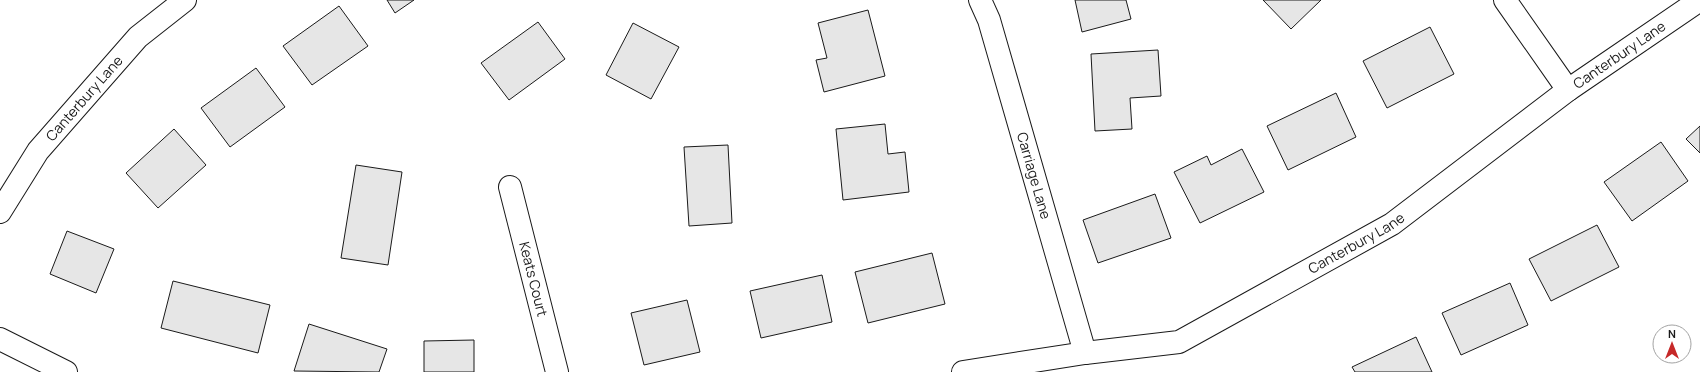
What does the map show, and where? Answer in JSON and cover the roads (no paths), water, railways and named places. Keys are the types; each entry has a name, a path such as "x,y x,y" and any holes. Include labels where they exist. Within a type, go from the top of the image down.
{"street":[{"name":"Canterbury Lane","path":"0,212 38,151 138,36 186,0"},
{"name":"Carriage Lane","path":"980,0 990,20 1085,353"},
{"path":"1504,0 1568,90"},
{"name":"Canterbury Lane","path":"963,372 1085,353 1180,342 1392,224 1568,90 1700,0"},
{"name":"Keats Court","path":"510,187 557,372"},
{"path":"0,339 66,372"}]}
